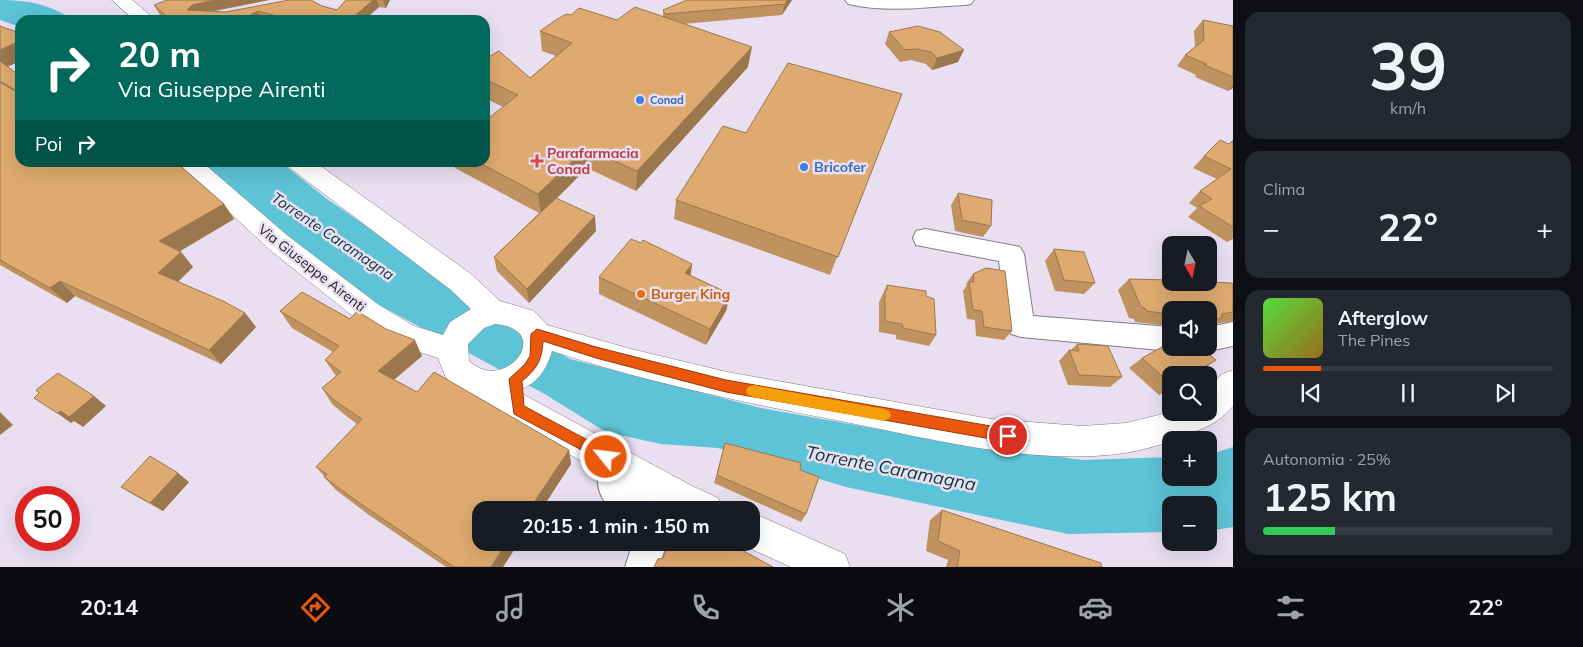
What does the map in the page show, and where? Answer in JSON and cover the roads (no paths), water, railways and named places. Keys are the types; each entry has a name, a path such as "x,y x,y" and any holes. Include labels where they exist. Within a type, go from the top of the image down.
{"main road":[{"path":"121,0 140,15"},
{"name":"Via Giuseppe Airenti","path":"193,167 279,243 369,313 406,334 452,350"},
{"path":"307,170 461,282 493,312"},
{"path":"517,394 536,357 537,334 530,324 520,316 507,312 493,312 481,315 460,329 452,350 453,361 458,371 467,379 479,384 517,394 615,462 687,501"},
{"path":"537,334 596,352 726,386 972,431 1044,440 1119,439 1144,436 1191,421"},
{"path":"1217,401 1233,384"},
{"path":"760,534 832,567"}],"street":[{"path":"854,0 892,4 964,0"},
{"path":"925,238 1011,254 1020,326 1162,338"},
{"path":"1217,337 1233,334"},
{"path":"615,462 611,481 616,492 627,501"},
{"path":"642,567 647,551"}],"water":[{"path":"0,0 38,4 64,15 15,15 15,25 0,20"},
{"name":"Torrente Caramagna","path":"206,167 287,167 327,199 435,273 455,294 570,359 761,408 917,436 1082,460 1162,457 1162,486 1217,486 1217,452 1233,447 1233,527 1217,530 1217,496 1162,496 1162,532 1068,534 846,487 718,448 661,444 606,432 543,393 357,293 275,228"}],"place":[{"name":"Conad","path":"640,100"},
{"name":"Parafarmacia Conad","path":"537,161"},
{"name":"Bricofer","path":"804,167"},
{"name":"Burger King","path":"641,294"}]}
